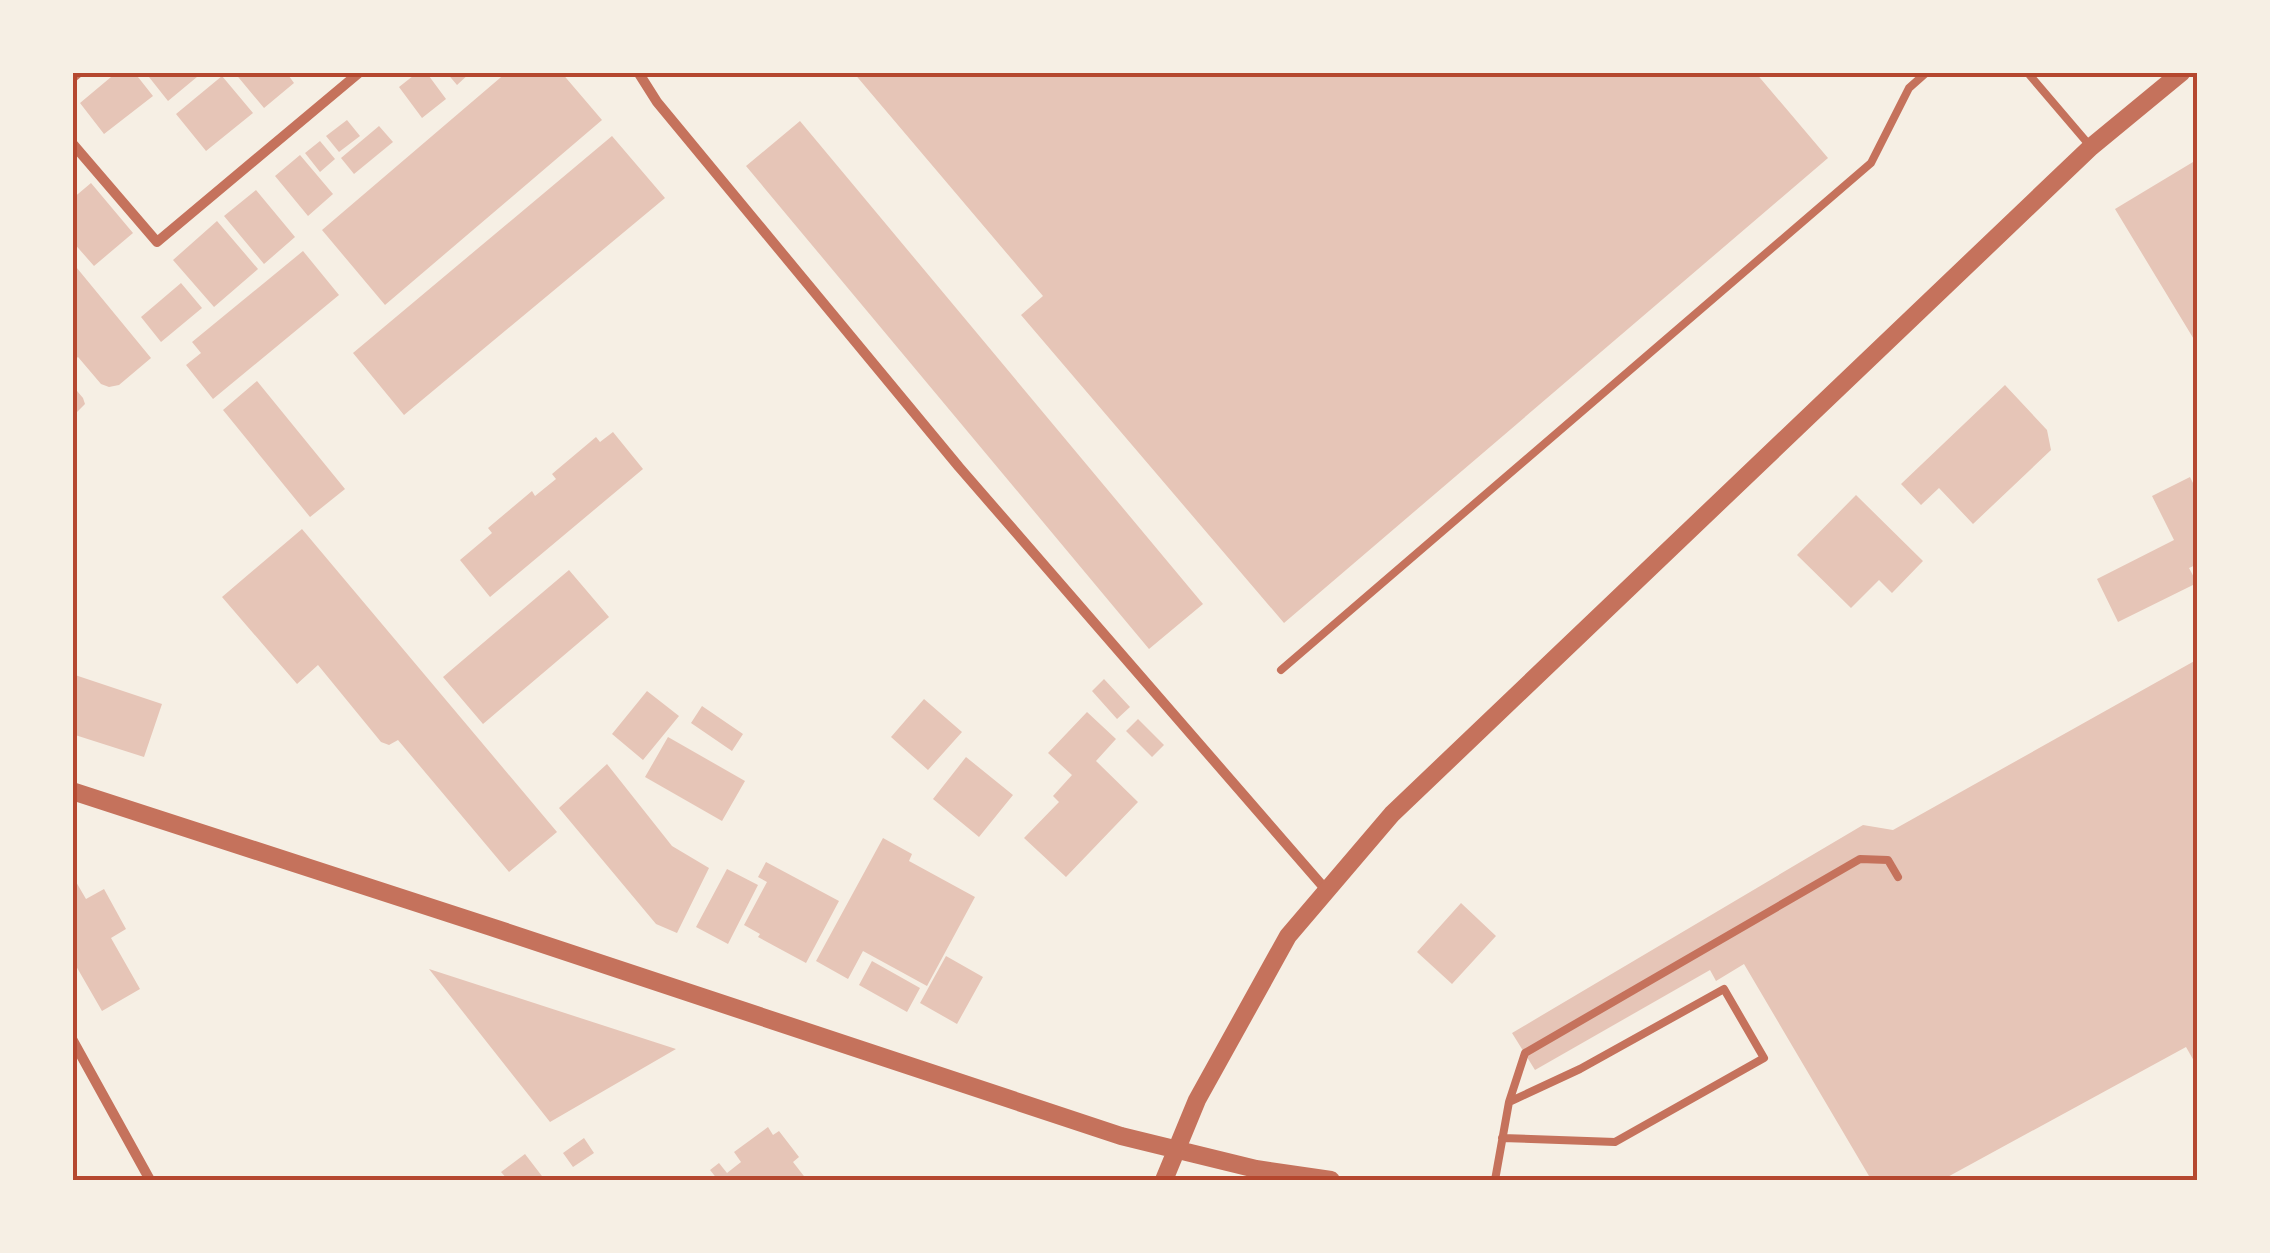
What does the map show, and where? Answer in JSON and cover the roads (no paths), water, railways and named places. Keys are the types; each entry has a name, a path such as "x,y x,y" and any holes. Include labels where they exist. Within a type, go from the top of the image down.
{"street":[{"path":"72,78 79,72"},
{"path":"72,143 157,242 360,72"},
{"path":"638,72 657,102 959,467 1327,891"},
{"path":"1164,1180 1197,1100 1288,936 1392,814 2091,147 2182,72"},
{"path":"72,791 1121,1136 1256,1169 1331,1180"},
{"path":"72,1039 150,1180"}],"lane":[{"path":"1281,670 1871,162 1909,88 1926,72"},
{"path":"2027,72 2091,147"},
{"path":"1496,1180 1509,1102 1524,1053 1860,860 1888,860 1898,877"},
{"path":"1502,1138 1615,1142 1764,1058 1724,989 1580,1070 1509,1102"}]}
